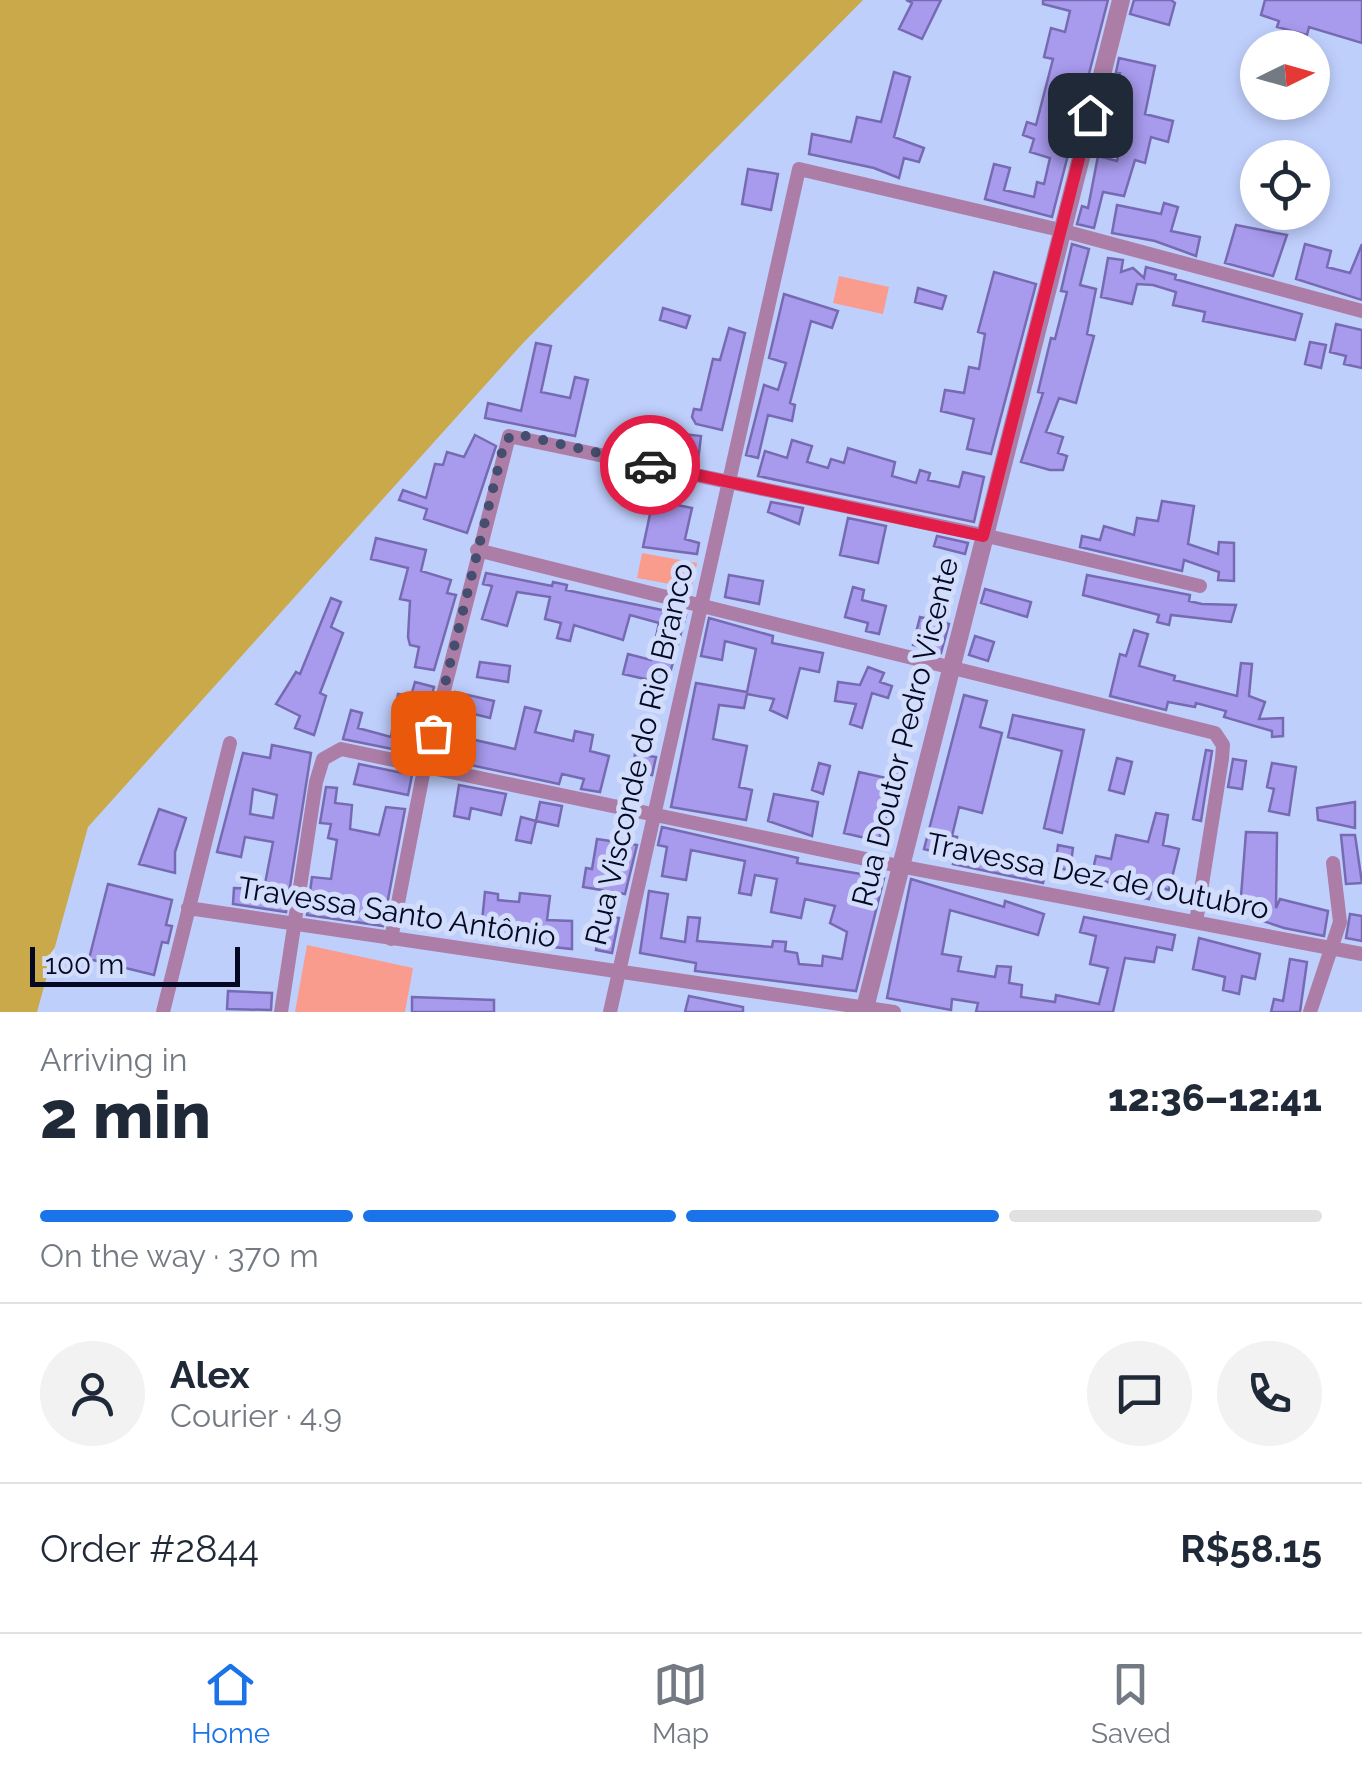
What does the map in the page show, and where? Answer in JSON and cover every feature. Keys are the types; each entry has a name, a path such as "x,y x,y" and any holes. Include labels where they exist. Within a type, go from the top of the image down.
{"street":[{"name":"Rua Doutor Pedro Vicente","path":"865,1009 1121,0"},
{"name":"Rua Visconde do Rio Branco","path":"610,1012 795,174 809,168 1060,230"},
{"path":"1060,230 1362,311"},
{"path":"391,939 424,769 509,436 1200,586"},
{"path":"477,550 1220,737 1222,759 1196,922"},
{"path":"163,1012 230,744"},
{"name":"Travessa Dez de Outubro","path":"292,925 320,765 331,751 354,751 424,769 899,866 1362,954"},
{"path":"1310,1012 1340,922 1332,863"},
{"name":"Travessa Santo Antônio","path":"188,908 894,1012"},
{"path":"281,1012 292,925"}],"shaded area":[{"path":"0,0 863,0 524,342 88,827 37,1012 0,1012"},
{"path":"839,276 889,287 883,314 833,303"},
{"path":"642,553 697,563 692,588 637,578"},
{"path":"307,945 413,968 405,1012 295,1012"}],"building":[{"path":"906,0 941,0 922,39 899,29 912,3"},
{"path":"1043,0 1108,0 1052,217 985,199 994,164 1010,168 1004,190 1034,197 1037,182 1044,184 1050,158 1030,152 1034,139 1023,135 1027,122 1036,125 1053,59 1044,57 1051,28 1065,32 1070,11 1043,4"},
{"path":"1134,0 1171,0 1175,3 1169,25 1130,14"},
{"path":"1265,0 1362,0 1362,43 1330,33 1330,30 1277,27 1279,21 1261,15"},
{"path":"1119,58 1155,66 1145,114 1173,121 1168,142 1151,137 1145,163 1135,160 1124,196 1103,192 1094,228 1077,224 1082,206 1088,208 1098,156 1117,161 1124,131 1102,126 1120,73 1116,72"},
{"path":"894,72 910,77 894,137 924,148 919,162 904,158 899,178 874,168 809,154 812,134 851,142 857,117 881,122"},
{"path":"748,169 778,174 771,210 742,204"},
{"path":"1164,203 1178,207 1171,231 1200,237 1196,256 1155,241 1112,233 1117,205 1161,214"},
{"path":"1236,225 1240,230 1287,235 1273,276 1225,263"},
{"path":"1072,244 1089,249 1080,285 1096,289 1087,334 1094,336 1076,403 1059,398 1046,432 1063,437 1058,453 1067,456 1063,470 1050,470 1021,462 1043,393 1038,392 1051,338 1055,339 1067,292 1061,291"},
{"path":"1305,244 1331,251 1327,267 1350,273 1362,244 1362,300 1296,279"},
{"path":"1108,258 1123,260 1121,272 1133,268 1144,278 1146,267 1176,275 1175,279 1302,314 1295,340 1203,321 1205,312 1173,305 1176,292 1153,285 1137,284 1132,304 1101,297"},
{"path":"994,272 1036,284 991,454 967,449 974,419 941,411 945,390 964,393 969,367 979,369 985,334 978,332"},
{"path":"918,288 946,296 942,309 915,302"},
{"path":"784,294 838,311 832,328 811,321 790,403 795,405 792,421 768,415 758,458 746,455 764,385 778,390 786,363 769,358"},
{"path":"663,308 690,316 686,328 660,320"},
{"path":"1336,324 1362,330 1362,368 1344,364 1346,356 1330,352"},
{"path":"729,328 745,333 722,430 696,424 692,417 694,409 701,410 713,359 720,360"},
{"path":"1310,342 1326,345 1321,368 1305,364"},
{"path":"536,343 551,346 541,392 570,398 575,377 588,380 575,436 485,418 488,403 521,411"},
{"path":"654,424 666,427 665,432 701,436 698,461 665,457 666,446 650,443"},
{"path":"475,435 496,446 467,533 424,519 427,509 399,500 403,490 426,498 435,464 443,465 447,452 464,457"},
{"path":"792,440 812,446 807,462 828,468 831,459 844,463 848,448 895,462 892,476 916,483 920,470 930,473 928,480 959,487 963,472 984,477 974,522 758,476 765,451 787,458"},
{"path":"653,500 692,508 685,539 699,543 697,554 643,547"},
{"path":"1162,501 1194,506 1188,544 1218,554 1219,542 1234,543 1234,581 1218,580 1219,572 1184,560 1182,571 1080,547 1082,536 1100,540 1104,526 1134,535 1137,518 1158,521"},
{"path":"771,502 803,508 799,524 768,512"},
{"path":"848,518 886,526 878,563 840,555"},
{"path":"937,536 968,543 965,554 934,546"},
{"path":"376,538 426,550 421,571 451,580 447,593 456,595 434,670 415,667 419,647 410,645 408,637 410,601 400,599 408,568 371,559"},
{"path":"486,573 552,586 553,582 567,585 566,590 686,615 667,684 623,674 628,654 651,660 659,623 630,615 623,640 574,625 570,641 557,638 561,623 545,619 550,597 517,592 507,626 482,619 492,586 483,584"},
{"path":"729,575 763,581 759,604 725,597"},
{"path":"1087,575 1190,595 1189,601 1202,604 1236,605 1231,622 1171,615 1169,625 1157,622 1159,615 1083,595"},
{"path":"853,587 864,590 862,600 886,606 879,634 866,631 868,623 845,617"},
{"path":"985,589 1031,602 1027,617 981,603"},
{"path":"331,598 341,602 331,627 343,633 320,693 326,696 314,735 295,728 300,716 276,704 296,672 300,674"},
{"path":"920,617 949,624 941,653 913,645"},
{"path":"709,618 773,636 772,643 823,653 819,672 800,668 787,718 770,710 774,699 747,694 744,708 719,705 713,739 747,746 739,787 752,790 746,820 671,807 696,683 747,692 756,649 725,641 722,660 701,656"},
{"path":"1134,630 1148,634 1139,666 1175,676 1174,680 1237,696 1241,663 1252,664 1249,696 1265,702 1259,719 1283,718 1283,736 1272,737 1272,731 1224,717 1226,711 1196,703 1195,707 1168,702 1166,710 1110,696 1120,654 1126,656"},
{"path":"975,636 994,642 988,661 969,655"},
{"path":"480,662 510,666 508,682 477,677"},
{"path":"868,667 884,673 880,682 892,686 888,698 872,693 862,728 850,724 856,704 835,701 838,682 860,685"},
{"path":"415,682 434,687 431,699 425,697 417,754 343,739 351,710 362,713 358,728 391,737 398,694 411,696"},
{"path":"455,692 494,701 490,718 450,708"},
{"path":"964,695 987,701 980,727 1002,733 982,813 959,807 952,836 957,837 955,843 1047,864 1043,883 953,864 955,857 924,849"},
{"path":"525,707 541,711 535,732 573,741 575,731 593,735 590,751 609,756 600,792 581,789 584,779 562,774 559,784 438,758 444,733 515,749"},
{"path":"1013,715 1084,730 1062,833 1044,828 1062,751 1008,737"},
{"path":"272,745 311,753 286,912 233,904 234,888 264,889 273,842 245,837 241,857 217,852 243,753 270,758","holes":["253,789 277,795 273,818 250,814"]},
{"path":"1206,750 1212,751 1201,821 1193,819"},
{"path":"635,754 656,757 652,775 633,772"},
{"path":"1117,758 1132,762 1124,794 1109,790"},
{"path":"1233,759 1246,761 1242,789 1228,787"},
{"path":"819,763 830,766 823,794 812,790"},
{"path":"1272,763 1296,767 1289,815 1269,811 1274,789 1267,787"},
{"path":"359,764 412,775 408,795 354,784"},
{"path":"890,764 904,767 878,841 844,833 859,772 886,778"},
{"path":"459,785 506,794 501,815 471,808 469,819 454,816"},
{"path":"326,787 337,788 335,803 352,805 350,829 379,835 386,807 405,809 383,926 307,915 312,877 331,879 337,840 328,838 331,824 320,823"},
{"path":"774,794 818,802 812,836 768,821"},
{"path":"540,802 562,806 558,826 536,821"},
{"path":"1355,802 1355,828 1318,820 1317,808"},
{"path":"159,809 186,818 175,852 175,873 139,864"},
{"path":"1156,813 1168,815 1163,845 1179,849 1169,890 1153,886 1149,899 1134,896 1136,889 1103,881 1102,886 1090,883 1096,856 1111,859 1116,835 1148,842"},
{"path":"521,817 536,821 531,843 516,840"},
{"path":"662,827 798,858 797,863 884,878 856,991 695,971 696,963 640,953 649,891 668,894 661,938 685,942 688,917 700,918 697,941 772,947 773,941 786,942 785,951 797,953 799,964 822,966 823,956 842,959 847,932 830,923 835,906 805,899 801,918 771,912 777,879 755,875 751,895 739,893 745,861 691,850 686,880 662,876 667,847 658,845"},
{"path":"1246,832 1277,833 1276,908 1280,899 1328,911 1324,936 1284,928 1260,920 1262,913 1240,909"},
{"path":"1341,835 1355,835 1362,883 1346,884"},
{"path":"597,839 637,845 625,894 583,887 586,868 592,869"},
{"path":"1058,845 1073,848 1070,870 1055,868"},
{"path":"911,879 1004,907 1005,901 1044,914 1038,935 950,910 942,954 961,957 958,971 995,977 997,966 1011,967 1009,983 1022,985 1021,997 1055,1002 1056,995 1099,1004 1108,968 1090,964 1096,936 1080,932 1084,917 1175,935 1172,950 1157,947 1154,962 1125,958 1113,1012 976,1012 978,1003 952,999 951,1010 887,998"},
{"path":"108,884 172,900 166,925 172,926 168,943 162,942 154,975 89,959"},
{"path":"485,892 498,894 498,900 519,902 520,893 550,896 547,920 572,921 572,949 496,941 498,923 482,921"},
{"path":"1350,914 1362,916 1362,941 1346,938"},
{"path":"602,915 619,918 612,953 596,950"},
{"path":"1199,938 1260,954 1255,979 1242,976 1239,994 1223,990 1225,977 1193,969"},
{"path":"1290,959 1307,962 1300,1012 1271,1012 1274,999 1283,1001"},
{"path":"228,991 272,993 271,1010 227,1009"},
{"path":"689,996 743,1007 743,1012 685,1012"},
{"path":"412,997 494,1000 494,1012 412,1012"}],"way so far":[{"path":"433,733 505,440 517,434 650,465"}],"route":[{"path":"650,465 983,536 1090,115"}]}
